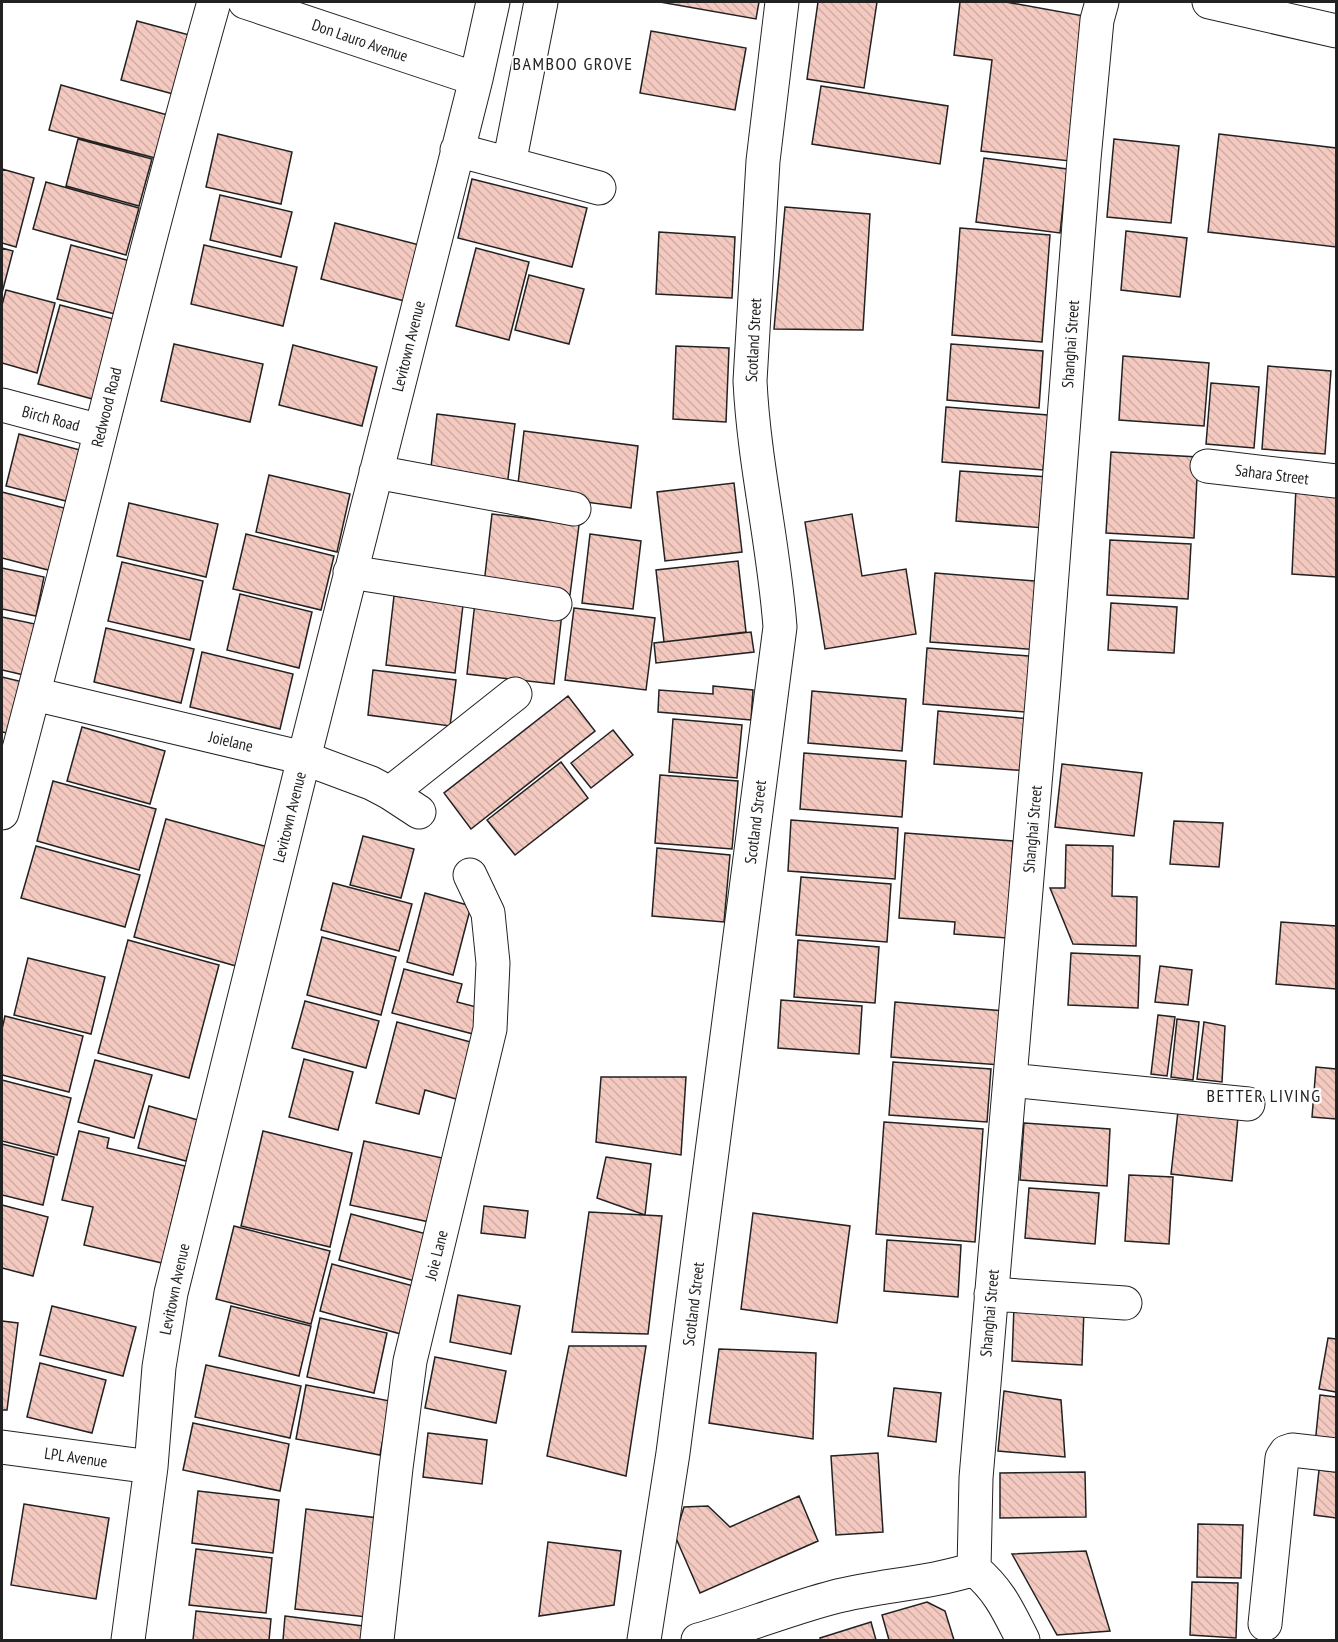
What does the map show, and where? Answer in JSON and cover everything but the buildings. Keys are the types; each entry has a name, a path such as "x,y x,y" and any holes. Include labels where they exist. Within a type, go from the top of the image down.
{"street":[{"name":"Redwood Road","path":"2,813 213,2"},
{"name":"Don Lauro Avenue","path":"245,2 476,79"},
{"name":"Levitown Avenue","path":"128,1641 151,1467 159,1367 171,1293 350,572 476,79 493,2"},
{"path":"508,164 541,2"},
{"name":"Scotland Street","path":"644,1641 673,1453 780,627 752,415 750,381 763,160 782,2"},
{"name":"Shanghai Street","path":"974,1569 976,1478 990,1294 1044,678 1084,159 1097,20 1102,2"},
{"path":"1209,2 1336,31"},
{"path":"457,150 599,188"},
{"name":"Birch Road","path":"2,405 100,431"},
{"name":"Sahara Street","path":"1207,466 1336,481"},
{"path":"376,472 574,509"},
{"path":"350,572 555,604"},
{"name":"Joielane","path":"34,694 304,758 371,783 390,792 419,812"},
{"path":"390,792 515,694"},
{"name":"Joie Lane","path":"377,1641 410,1361 490,1029 493,963 488,913 470,875"},
{"path":"1010,1080 1248,1104"},
{"path":"990,1294 1125,1303"},
{"name":"LPL Avenue","path":"2,1447 151,1467"},
{"path":"1265,1624 1282,1458 1286,1452 1292,1450 1336,1455"},
{"path":"698,1641 771,1615 836,1596 950,1577 974,1569 988,1581 999,1596 1023,1641"}],"district":[{"name":"BAMBOO GROVE","path":"573,64"},
{"name":"BETTER LIVING","path":"1264,1096"}]}
